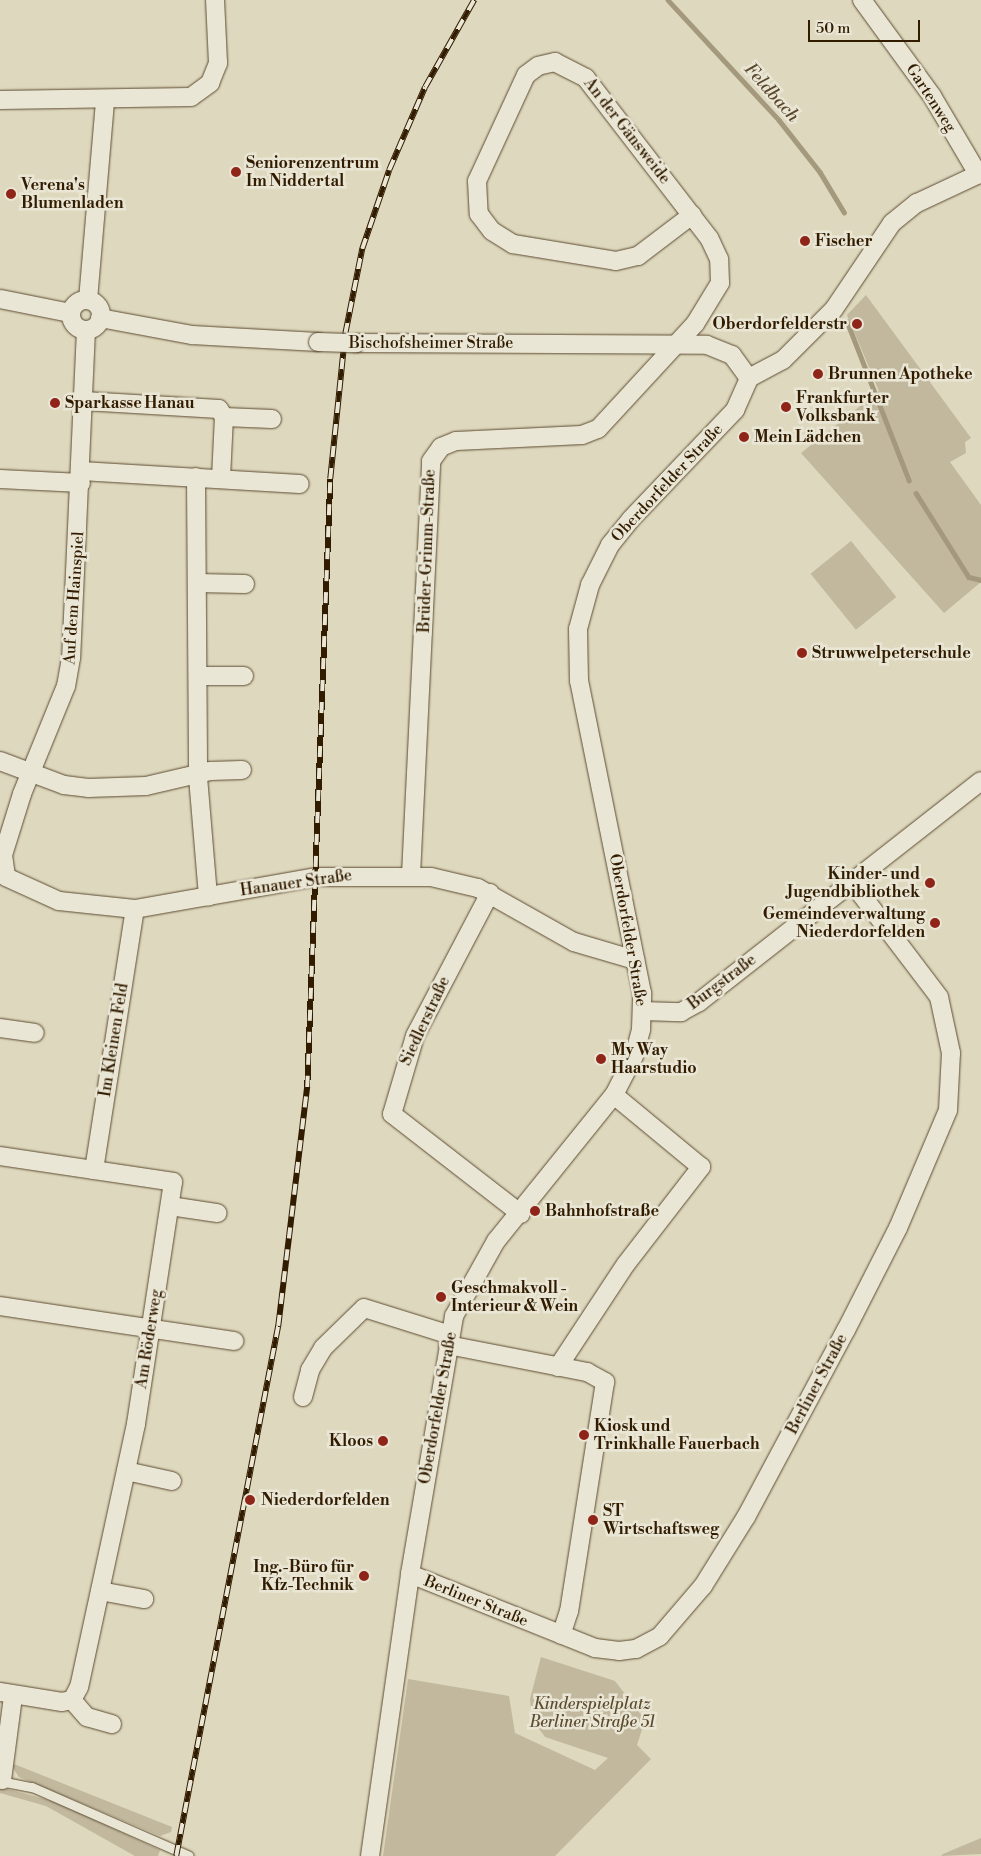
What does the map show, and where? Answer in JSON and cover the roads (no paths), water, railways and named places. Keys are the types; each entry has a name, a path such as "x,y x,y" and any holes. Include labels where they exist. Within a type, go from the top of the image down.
{"street":[{"path":"0,100 105,100 191,97 210,84 218,63 215,0"},
{"name":"Gartenweg","path":"862,0 932,96 979,173"},
{"name":"An der Gänsweide","path":"677,343 695,324 721,276 714,246 692,215 586,78 556,62 538,66 520,83 481,169 476,192 479,214 502,239 609,261 638,256 692,215"},
{"path":"88,300 105,100"},
{"path":"749,378 783,360 834,309 879,240 902,214 979,173"},
{"path":"0,299 70,313"},
{"path":"88,300 98,306 100,318 86,330 74,324 70,313 76,303 88,300"},
{"name":"Bischofsheimer Straße","path":"100,318 201,336 318,342 677,343 726,351 749,378"},
{"name":"Auf dem Hainspiel","path":"3,879 3,855 69,672 81,477 86,330"},
{"name":"Brüder-Grimm-Straße","path":"412,875 431,461 441,447 456,441 590,433 605,423 677,343"},
{"name":"Oberdorfelder Straße","path":"370,1856 410,1574 449,1340 470,1281 496,1241 521,1214 614,1095 634,1056 643,1011 635,960 579,681 577,646 581,614 610,546 735,410 749,378"},
{"path":"84,401 219,409 224,417 221,478"},
{"path":"224,417 272,419"},
{"path":"196,477 198,777 208,897"},
{"path":"0,479 196,477 300,484"},
{"path":"198,584 245,584"},
{"path":"198,676 244,676"},
{"path":"0,761 31,774 88,788 146,786 198,777 210,771 242,770"},
{"name":"Burgstraße","path":"643,1011 668,1014 691,1008 851,880 981,780"},
{"name":"Hanauer Straße","path":"3,879 59,901 135,909 317,877 412,875 490,893 574,942 635,960"},
{"name":"Berliner Straße","path":"410,1574 595,1648 636,1649 660,1636 686,1609 765,1483 898,1228 943,1126 952,1075 943,1007 930,981 851,880"},
{"name":"Siedlerstraße","path":"490,893 415,1036 392,1114 521,1214"},
{"name":"Im Kleinen Feld","path":"94,1170 135,909"},
{"path":"0,1028 35,1033"},
{"path":"558,1367 626,1264 700,1167 614,1095"},
{"path":"0,1156 94,1170"},
{"name":"Am Röderweg","path":"72,1700 79,1686 126,1471 151,1327 173,1182 94,1170"},
{"path":"170,1206 217,1213"},
{"path":"0,1306 151,1327 234,1341"},
{"path":"303,1398 310,1370 322,1348 364,1308 449,1340 596,1375 605,1387 569,1611 561,1635"},
{"path":"126,1471 172,1481"},
{"path":"100,1591 144,1599"},
{"path":"1,1780 7,1694 72,1700 87,1717 112,1724"}],"lane":[{"path":"1,1780 32,1787 189,1856"}],"waterway":[{"name":"Feldbach","path":"668,0 779,120 820,172 844,212"},
{"name":"Feldbach","path":"847,321 909,480"},
{"name":"Feldbach","path":"916,493 969,577 981,580"}],"railway":[{"path":"176,1856 278,1326 307,1087 330,479 345,334 362,249 389,170 425,87 474,0"}],"place":[{"name":"Seniorenzentrum Im Niddertal","path":"236,172"},
{"name":"Verena's Blumenladen","path":"11,194"},
{"name":"Fischer","path":"805,241"},
{"name":"Oberdorfelderstr","path":"857,324"},
{"name":"Brunnen Apotheke","path":"818,374"},
{"name":"Sparkasse Hanau","path":"55,403"},
{"name":"Frankfurter Volksbank","path":"786,407"},
{"name":"Mein Lädchen","path":"744,437"},
{"name":"Struwwelpeterschule","path":"802,653"},
{"name":"Kinder- und Jugendbibliothek","path":"930,883"},
{"name":"Gemeindeverwaltung Niederdorfelden","path":"935,923"},
{"name":"My Way Haarstudio","path":"601,1059"},
{"name":"Bahnhofstraße","path":"535,1211"},
{"name":"Geschmakvoll - Interieur & Wein","path":"441,1297"},
{"name":"Kiosk und Trinkhalle Fauerbach","path":"584,1435"},
{"name":"Kloos","path":"383,1441"},
{"name":"Niederdorfelden","path":"250,1500"},
{"name":"ST Wirtschaftsweg","path":"593,1520"},
{"name":"Ing.-Büro für Kfz-Technik","path":"364,1576"}],"park label":[{"name":"Kinderspielplatz Berliner Straße 51","path":"592,1713"}]}
